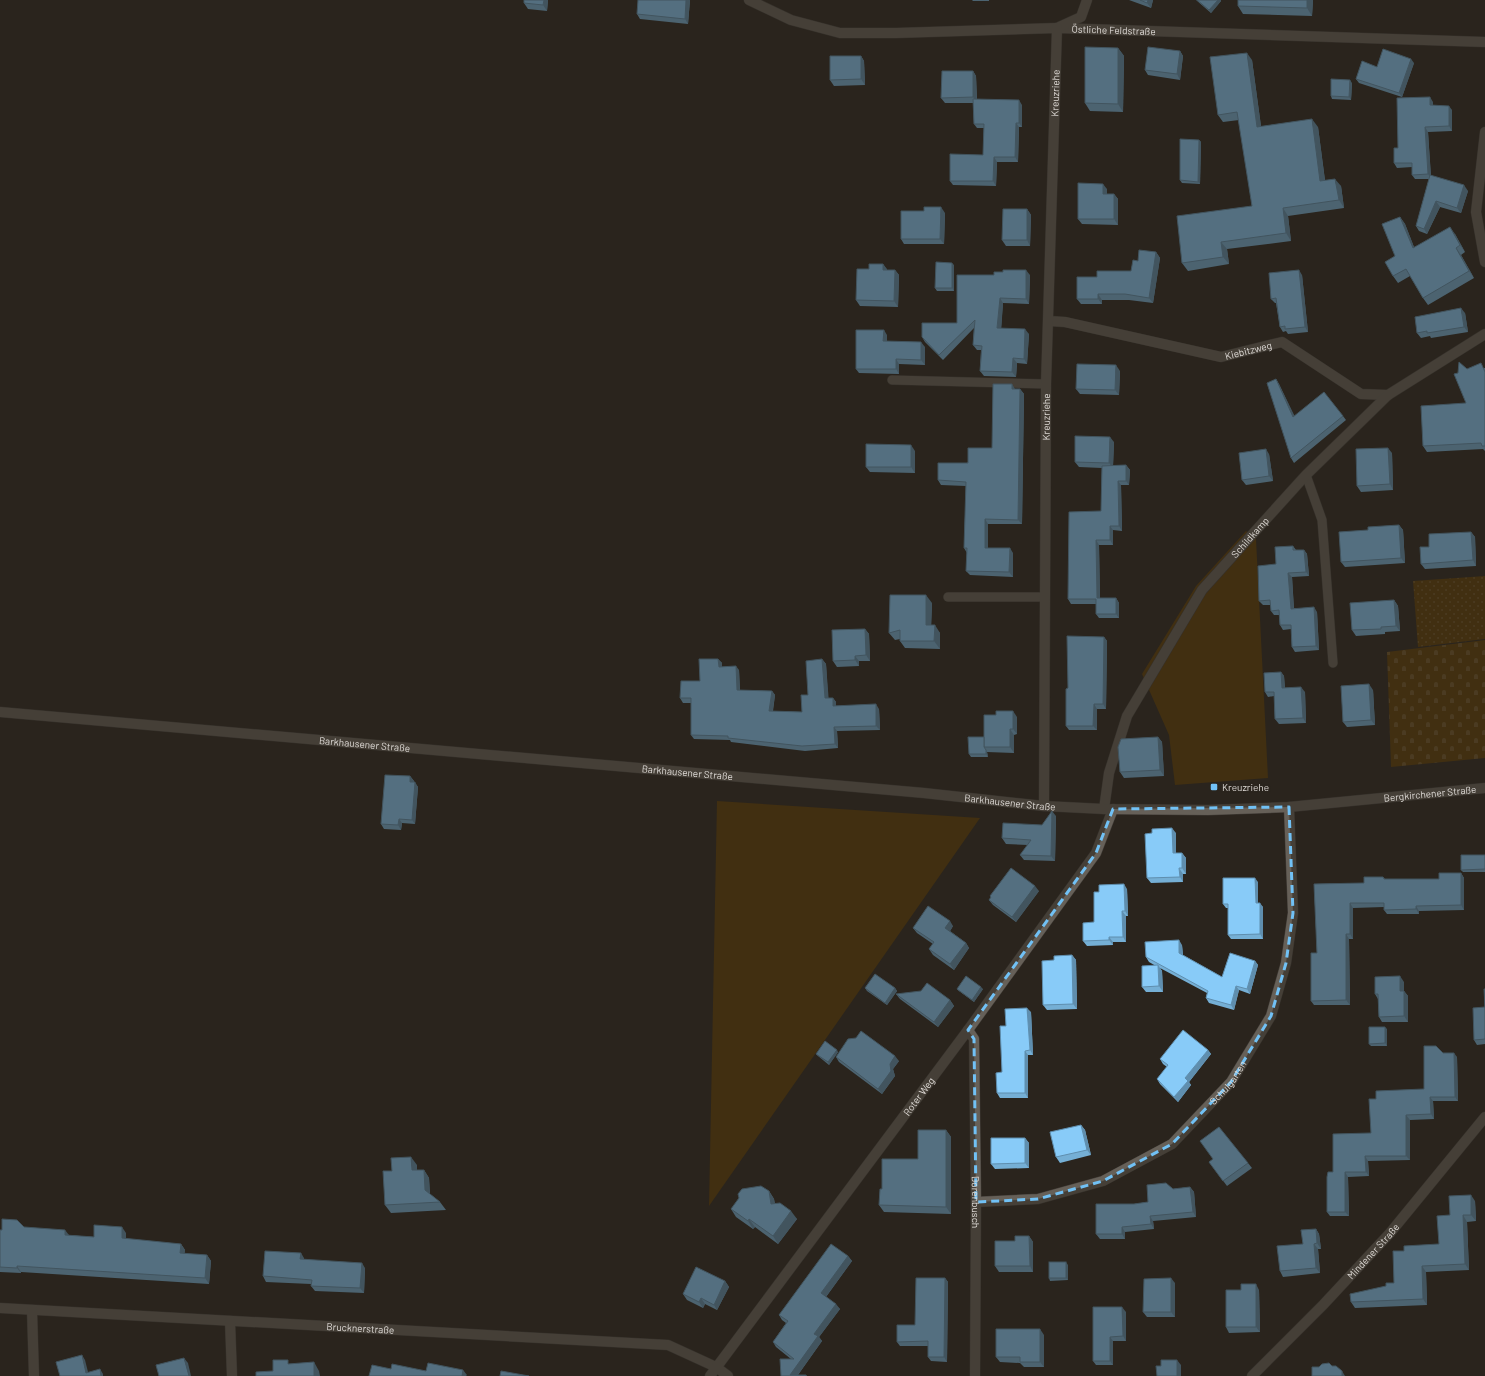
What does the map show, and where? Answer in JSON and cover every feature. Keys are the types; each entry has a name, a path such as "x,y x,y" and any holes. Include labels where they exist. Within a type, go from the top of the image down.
{"street":[{"name":"Östliche Feldstraße","path":"749,0 791,20 840,33 896,33 1057,28 1485,42"},
{"path":"1057,28 1081,17 1087,0"},
{"name":"Kreuzriehe","path":"1044,806 1046,384 1057,28"},
{"path":"1485,132 1476,212 1485,262"},
{"name":"Kiebitzweg","path":"1049,321 1066,322 1221,357 1282,342 1361,394 1388,395"},
{"name":"Schildkamp","path":"1109,809 1109,774 1127,716 1202,590 1306,475 1388,395 1485,334"},
{"name":"Barkhausener Straße","path":"0,712 924,793 1044,806 1109,809 1208,810 1289,807 1375,799"},
{"name":"Bergkirchener Straße","path":"1375,799 1485,788"},
{"name":"Schulgarten","path":"976,1202 1038,1199 1103,1181 1172,1144 1231,1082 1271,1016 1286,963 1294,914 1289,807"},
{"name":"Roter Weg","path":"713,1372 968,1030 1096,853 1109,809"},
{"name":"Dorenbusch","path":"968,1030 974,1039 976,1202 975,1376"},
{"name":"Mindener Straße","path":"1252,1376 1323,1305 1390,1233 1485,1117"},
{"name":"Brucknerstraße","path":"0,1308 668,1345 713,1372 728,1376"},
{"path":"32,1310 34,1376"},
{"path":"230,1321 232,1376"}],"lane":[{"path":"892,380 1046,384"},
{"path":"1306,475 1322,520 1333,663"},
{"path":"948,597 1046,597"}],"highlighted area":[{"path":"1289,807 1293,913 1286,963 1271,1016 1231,1082 1172,1144 1103,1181 1038,1199 976,1202 974,1039 968,1030 1096,853 1113,809"}],"green space":[{"path":"1246,531 1256,539 1268,778 1175,785 1169,735 1142,674 1196,586"},
{"path":"1485,576 1485,639 1418,647 1413,581"},
{"path":"1485,640 1485,758 1391,767 1387,652"},
{"path":"717,801 980,818 709,1206"}],"building":[{"path":"524,0 544,0 543,5 524,3"},
{"path":"638,0 686,0 685,19 637,14"},
{"path":"1140,0 1148,0 1147,3"},
{"path":"1197,0 1218,0 1209,10"},
{"path":"1238,0 1307,0 1307,8 1238,6"},
{"path":"1085,47 1118,48 1118,104 1085,103"},
{"path":"1148,47 1180,51 1177,74 1145,70"},
{"path":"1383,49 1411,59 1399,93 1356,79 1362,61 1377,67"},
{"path":"1247,53 1257,127 1312,119 1320,181 1335,179 1339,200 1283,208 1286,233 1221,242 1223,257 1182,263 1177,216 1252,206 1237,112 1218,115 1210,57"},
{"path":"830,56 861,56 861,79 830,80"},
{"path":"942,71 973,71 973,97 941,98"},
{"path":"1331,79 1350,80 1349,97 1331,96"},
{"path":"1430,97 1430,105 1449,106 1449,126 1425,127 1428,174 1412,175 1412,163 1394,163 1394,148 1398,148 1397,98"},
{"path":"973,99 1019,100 1019,123 1016,123 1015,157 994,157 993,181 950,181 950,154 983,155 984,124 974,124"},
{"path":"1180,139 1199,140 1198,182 1180,180"},
{"path":"1430,175 1464,185 1457,208 1436,201 1424,229 1416,226"},
{"path":"1078,183 1103,184 1103,194 1114,194 1114,219 1078,219"},
{"path":"924,207 941,207 940,239 901,239 901,211 924,211"},
{"path":"1003,209 1027,209 1027,240 1002,240"},
{"path":"1400,217 1413,248 1450,227 1460,245 1456,248 1469,271 1423,298 1406,269 1393,276 1385,262 1395,256 1382,224"},
{"path":"1139,250 1156,252 1149,298 1125,294 1098,294 1098,299 1077,299 1077,277 1097,277 1097,271 1131,271 1133,260 1138,261"},
{"path":"936,262 952,263 952,288 935,288"},
{"path":"869,264 883,264 883,270 895,270 894,301 856,300 857,269 869,269"},
{"path":"1003,270 1026,270 1026,299 1000,298 997,328 1025,329 1024,359 1013,358 1012,372 980,371 982,346 973,345 975,320 939,355 922,337 922,323 957,323 957,275 994,275 994,272 1003,272"},
{"path":"1299,270 1305,327 1285,329 1285,326 1280,327 1276,298 1271,299 1269,273"},
{"path":"1461,308 1464,327 1427,333 1427,331 1417,333 1415,317"},
{"path":"856,330 884,330 883,341 921,342 921,360 896,359 896,369 856,369"},
{"path":"1459,362 1467,369 1481,363 1485,372 1485,446 1482,446 1481,443 1423,446 1421,406 1466,403 1454,374 1458,373"},
{"path":"1077,364 1116,365 1115,390 1076,389"},
{"path":"1276,379 1293,417 1324,392 1343,416 1291,458 1267,383"},
{"path":"993,384 1012,384 1012,389 1020,389 1018,520 985,519 985,548 1010,548 1009,572 966,571 967,548 964,548 966,482 938,480 938,463 968,463 968,448 992,448"},
{"path":"1075,436 1110,437 1109,463 1075,462"},
{"path":"866,444 911,445 911,467 866,467"},
{"path":"1388,448 1390,484 1357,486 1356,449"},
{"path":"1266,449 1269,476 1242,480 1239,453"},
{"path":"1126,465 1126,481 1118,481 1119,526 1110,526 1110,540 1096,540 1097,598 1116,598 1116,614 1096,614 1096,599 1068,599 1069,512 1101,511 1102,466"},
{"path":"1399,525 1401,558 1341,562 1339,532 1368,530 1368,527"},
{"path":"1471,532 1473,560 1421,564 1420,547 1429,547 1429,534"},
{"path":"1293,546 1293,550 1304,550 1306,572 1288,573 1291,609 1314,607 1316,646 1292,647 1291,625 1280,625 1279,610 1271,611 1270,600 1259,601 1258,566 1276,564 1275,547"},
{"path":"890,595 926,595 926,625 935,625 934,641 900,641 900,630 889,633"},
{"path":"1394,600 1396,626 1381,627 1381,629 1352,630 1350,603"},
{"path":"865,629 866,655 855,656 855,660 833,661 832,630"},
{"path":"1067,636 1104,637 1103,704 1094,704 1093,726 1066,726 1066,689 1068,688"},
{"path":"699,659 718,659 719,667 736,666 737,690 772,691 769,711 802,712 801,695 808,695 806,661 822,659 825,698 833,698 833,706 876,704 876,726 834,727 835,744 802,746 728,738 728,736 691,735 691,698 680,698 681,681 700,681"},
{"path":"1281,672 1282,688 1301,687 1303,718 1275,719 1274,692 1265,692 1264,673"},
{"path":"1369,684 1371,720 1343,722 1341,686"},
{"path":"996,711 1013,711 1013,729 1010,729 1010,747 984,747 984,715 996,715"},
{"path":"968,737 984,737 986,754 969,754"},
{"path":"1158,737 1160,770 1120,772 1118,747 1121,739"},
{"path":"385,775 410,776 410,782 415,782 412,820 399,819 398,825 381,824"},
{"path":"1052,811 1051,856 1020,855 1031,840 1002,838 1003,823 1042,825"},
{"path":"1172,828 1173,853 1182,853 1182,868 1179,868 1180,877 1147,878 1145,834 1152,833 1152,829"},
{"path":"1461,855 1485,855 1485,869 1461,870"},
{"path":"1011,868 1035,886 1012,917 989,900 991,897 990,896"},
{"path":"1439,873 1461,873 1461,905 1416,906 1416,909 1384,910 1384,903 1350,903 1350,934 1346,934 1346,1000 1311,1001 1311,953 1317,953 1314,884 1364,883 1364,877 1383,877 1384,879 1439,879"},
{"path":"1223,878 1255,878 1256,903 1260,903 1260,934 1228,935 1228,904 1223,904"},
{"path":"1124,884 1125,911 1122,911 1123,937 1109,937 1109,940 1083,941 1083,923 1094,922 1094,892 1099,892 1099,885"},
{"path":"928,906 950,921 945,928 966,943 950,964 929,949 934,942 913,928"},
{"path":"1179,940 1179,953 1222,977 1230,953 1255,961 1247,989 1236,986 1231,1005 1206,998 1208,991 1146,957 1145,942"},
{"path":"1072,955 1073,1004 1043,1005 1042,961 1054,960 1054,956"},
{"path":"1158,965 1159,986 1142,987 1142,966"},
{"path":"875,974 895,988 885,1003 865,988"},
{"path":"966,976 981,987 972,1000 957,989"},
{"path":"1400,976 1400,991 1404,991 1404,1016 1379,1017 1378,994 1375,994 1375,977"},
{"path":"927,983 950,1000 934,1022 896,994 921,991"},
{"path":"1485,1007 1485,1039 1474,1040 1473,1008"},
{"path":"1027,1008 1030,1050 1025,1051 1025,1093 997,1093 996,1073 1002,1072 1000,1026 1006,1026 1005,1009"},
{"path":"1369,1027 1385,1027 1385,1043 1369,1044"},
{"path":"1183,1030 1208,1050 1185,1078 1188,1081 1174,1097 1157,1079 1168,1065 1160,1059"},
{"path":"861,1031 895,1056 890,1064 891,1071 878,1089 836,1057 848,1039 856,1038"},
{"path":"825,1041 837,1050 828,1062 816,1054"},
{"path":"1424,1046 1436,1046 1443,1053 1454,1053 1455,1097 1430,1097 1431,1114 1406,1115 1406,1156 1365,1156 1366,1172 1345,1172 1345,1212 1327,1212 1327,1177 1328,1172 1333,1172 1333,1134 1371,1133 1369,1099 1376,1099 1376,1091 1424,1089"},
{"path":"1081,1125 1087,1150 1056,1157 1050,1132"},
{"path":"1219,1127 1248,1163 1223,1181 1209,1162 1213,1159 1200,1141"},
{"path":"918,1130 946,1130 946,1207 879,1205 880,1189 882,1189 882,1159 918,1159"},
{"path":"991,1138 1025,1138 1025,1163 991,1164"},
{"path":"411,1157 412,1170 424,1170 425,1190 440,1202 385,1205 383,1171 392,1171 391,1158"},
{"path":"1166,1183 1173,1189 1190,1187 1193,1212 1150,1216 1151,1224 1122,1227 1122,1234 1096,1234 1096,1204 1134,1204 1148,1202 1147,1185"},
{"path":"761,1186 769,1191 771,1204 780,1203 791,1211 773,1236 749,1219 748,1221 731,1209 739,1198 738,1194 742,1189"},
{"path":"1471,1195 1471,1215 1463,1215 1465,1264 1422,1266 1423,1299 1351,1302 1350,1294 1386,1286 1386,1283 1394,1283 1393,1251 1404,1251 1404,1246 1439,1244 1437,1216 1450,1215 1449,1196"},
{"path":"2,1219 17,1220 24,1227 65,1230 65,1235 94,1237 94,1225 122,1227 122,1238 181,1244 180,1253 207,1255 205,1278 17,1266 17,1268 0,1267 0,1230 2,1230"},
{"path":"1316,1229 1317,1243 1314,1244 1316,1268 1280,1271 1277,1246 1303,1244 1301,1230"},
{"path":"1015,1236 1029,1236 1030,1266 995,1266 995,1241 1015,1241"},
{"path":"831,1244 848,1256 821,1293 836,1304 814,1334 818,1336 790,1375 806,1376 781,1376 780,1359 794,1359 773,1342 788,1321 779,1315"},
{"path":"265,1251 301,1253 300,1259 362,1263 360,1288 311,1286 312,1280 263,1276"},
{"path":"1049,1262 1066,1262 1066,1278 1049,1278"},
{"path":"696,1267 725,1281 714,1305 701,1298 699,1302 683,1294"},
{"path":"916,1278 945,1278 944,1357 928,1357 928,1341 897,1342 897,1325 915,1325"},
{"path":"1171,1278 1171,1312 1143,1312 1144,1279"},
{"path":"1241,1284 1256,1284 1256,1327 1226,1327 1226,1290 1241,1290"},
{"path":"1093,1307 1122,1307 1123,1336 1110,1337 1110,1361 1093,1361"},
{"path":"996,1329 1040,1329 1040,1362 1020,1362 1020,1357 996,1357"},
{"path":"82,1355 86,1373 100,1369 101,1376 60,1376 56,1362"},
{"path":"184,1358 189,1376 159,1376 156,1365"},
{"path":"273,1360 288,1360 288,1364 314,1362 314,1376 256,1376 256,1372 273,1371"},
{"path":"1161,1360 1177,1360 1177,1376 1157,1376 1156,1366 1161,1366"},
{"path":"428,1363 463,1370 462,1376 369,1376 372,1365 391,1369 392,1364 426,1371"},
{"path":"1329,1363 1342,1371 1342,1376 1312,1376 1312,1367 1319,1367 1322,1364"},
{"path":"501,1371 529,1376 500,1376"}],"place":[{"name":"Kreuzriehe","path":"1214,787"}]}
